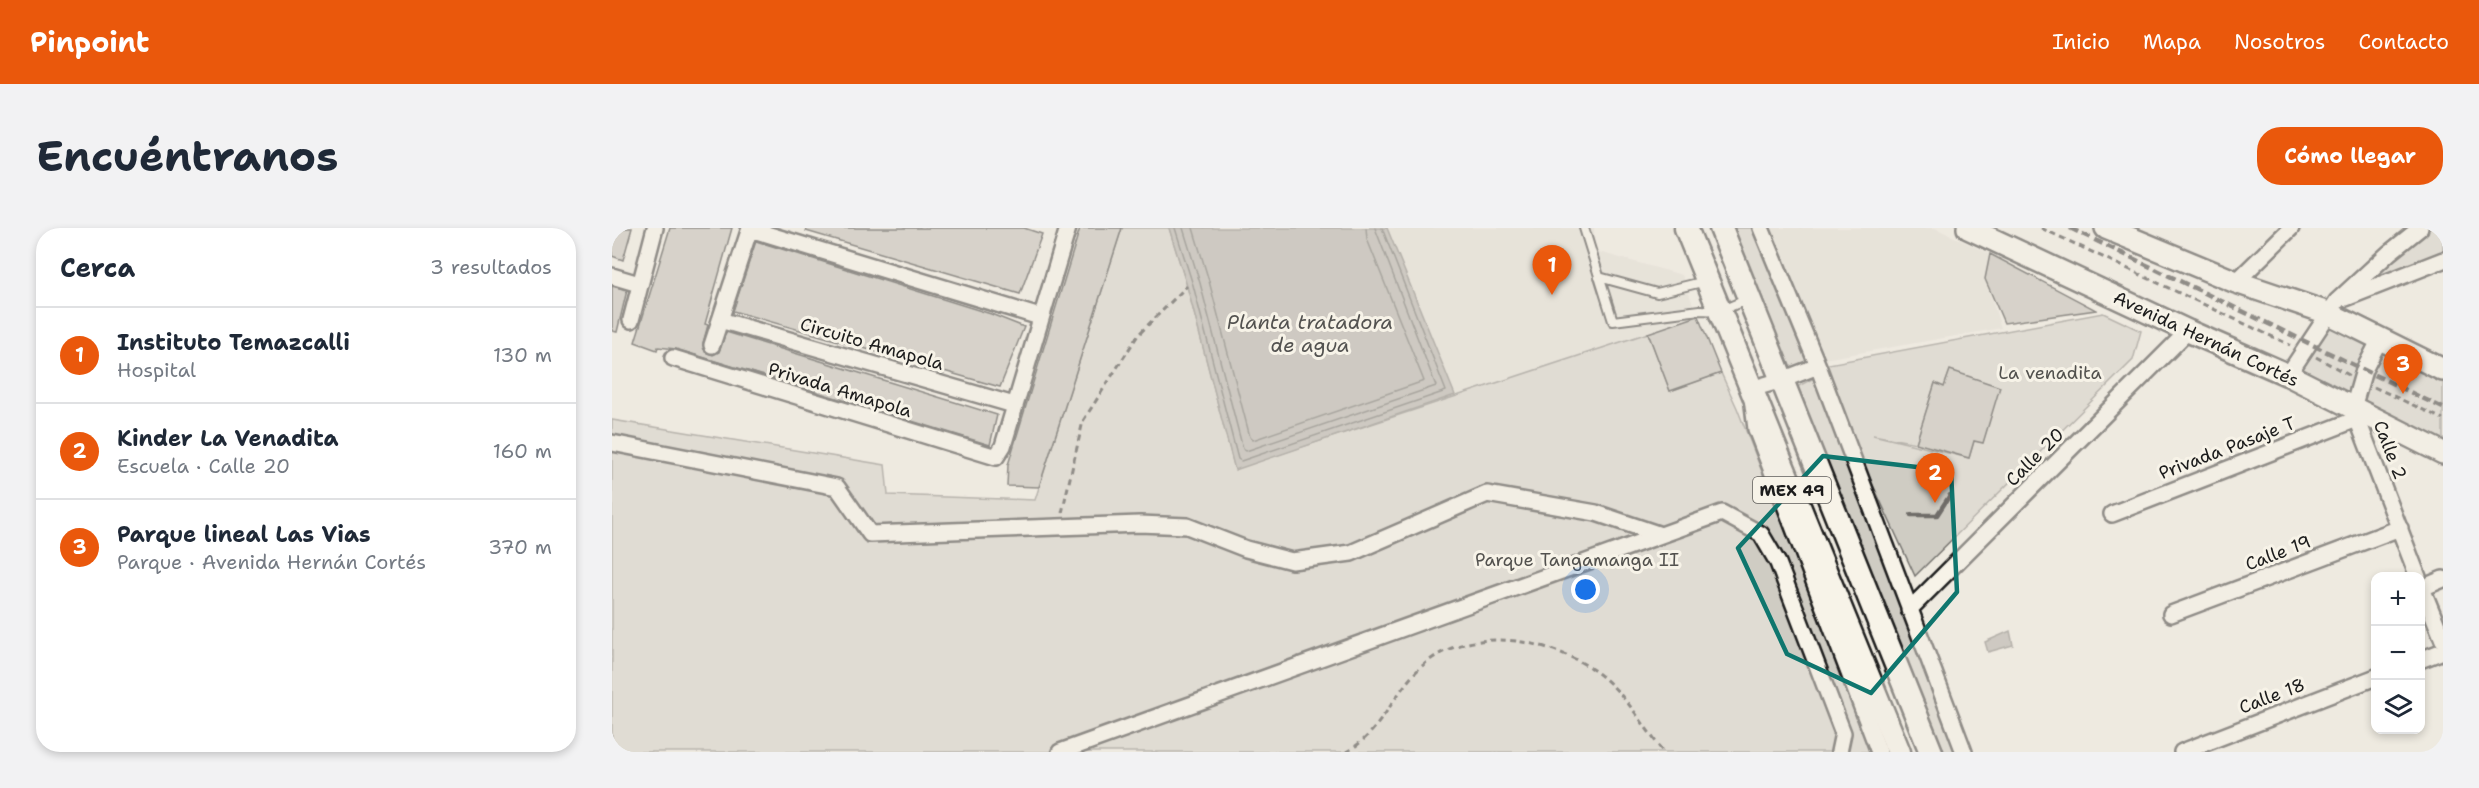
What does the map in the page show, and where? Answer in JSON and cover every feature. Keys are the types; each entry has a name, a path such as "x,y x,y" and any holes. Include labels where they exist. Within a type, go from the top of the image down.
{"main road":[{"name":"MEX 49","path":"1686,228 1751,389 1844,640 1899,752"},
{"name":"MEX 49","path":"1721,228 1931,752"},
{"name":"Avenida Hernán Cortés","path":"1968,228 2288,375 2355,413 2443,453"},
{"path":"2114,230 2236,282 2333,307 2380,339 2443,370"}],"street":[{"path":"631,320 655,228"},
{"path":"712,345 750,228 1040,317"},
{"path":"1014,405 1068,228"},
{"path":"1761,228 1818,366 1964,752"},
{"path":"2236,282 2290,228"},
{"path":"2288,375 2333,307 2389,253 2420,228"},
{"path":"2333,307 2443,260"},
{"path":"612,276 639,284"},
{"name":"Circuito Amapola","path":"720,320 1014,405"},
{"name":"Calle 20","path":"1909,610 2188,331"},
{"name":"Calle 2","path":"2380,339 2364,370 2355,413 2416,572"},
{"name":"Privada Amapola","path":"673,358 996,457 1003,446 1014,405"},
{"path":"1751,389 1818,366"},
{"name":"Privada Pasaje T","path":"2112,514 2355,413"},
{"path":"612,443 837,487 870,534 1140,524 1187,526 1246,549 1292,561 1351,553 1487,494 1596,513 1661,535"},
{"path":"1060,752 1722,513 1761,534 1778,563 1844,733 1839,752"},
{"name":"Calle 19","path":"2171,614 2400,528"},
{"path":"2425,581 2443,579"},
{"name":"Calle 2","path":"2425,595 2443,640"},
{"path":"1844,640 1879,752"},
{"path":"2425,658 2443,651"},
{"name":"Calle 18","path":"2182,752 2371,679"}],"lane":[{"path":"1584,228 1613,321 1700,310 1720,310 1749,299"},
{"path":"1599,277 1657,293 1707,281"}],"path":[{"path":"2041,228 2304,351 2443,420"},
{"path":"1059,527 1083,421 1138,335 1187,286"},
{"path":"1347,752 1369,734 1421,667 1443,651 1487,639 1521,641 1564,655 1599,674 1619,693 1663,752"}],"highlighted area":[{"path":"1823,456 1951,471 1957,592 1871,693 1787,654 1738,548"}],"shaded area":[{"path":"1387,228 1594,228 1595,251 1682,275 1697,315 1456,397"},
{"path":"1771,228 1935,228 1990,254 1985,279 2001,328 1824,359"}],"green space":[{"name":"Parque Tangamanga II","path":"1122,228 1169,228 1187,286 1235,469 1648,333 1670,391 1721,373 1737,408 1872,752 612,752 612,420 885,465 888,495 1035,500"},
{"path":"1730,228 1761,228 1816,363 1789,372"},
{"path":"2429,228 2443,228 2443,253 2372,278"},
{"name":"La venadita","path":"2103,313 2141,331 2133,360 1915,576 1818,366","holes":["1950,371 1999,387 1983,442 1974,441 1969,458 1873,435 1916,443 1935,383 1944,387"]},
{"path":"2329,320 2372,341 2349,401 2295,373"},
{"path":"2382,347 2443,376 2443,447 2360,405"},
{"path":"1814,378 1967,752 1940,752 1787,392"}],"water":[{"name":"Planta tratadora de agua","path":"1169,228 1387,228 1455,395 1235,470 1187,286"},
{"path":"2010,631 2013,645 1988,652 1985,642"}],"building":[{"path":"612,228 632,228 623,260 612,256"},
{"path":"670,228 732,228 705,324 708,325 703,343 705,352 713,355 719,352 726,332 997,415 990,445 676,349 658,347 657,350 635,342"},
{"path":"807,228 1024,228 1042,234 1020,294 806,231"},
{"path":"1080,228 1122,228 1039,487 1007,486 1008,465"},
{"path":"756,241 991,314 1024,327 1000,387 733,311"},
{"path":"1990,254 2096,310 2004,323 1985,279"},
{"path":"612,286 627,290 617,332 612,331"},
{"path":"1698,316 1721,373 1670,391 1648,333"},
{"name":"La venadita","path":"1950,370 2000,387 1983,443 1974,441 1969,458 1916,443 1935,383 1944,387"}],"waterway":[{"path":"1911,515 1937,515 1950,495"}],"railway":[{"path":"2070,228 2443,408"}],"place":[{"name":"Instituto Temazcalli","path":"1552,295"},
{"name":"Parque lineal Las Vias","path":"2403,394"},
{"name":"Kinder La Venadita","path":"1935,503"}]}
